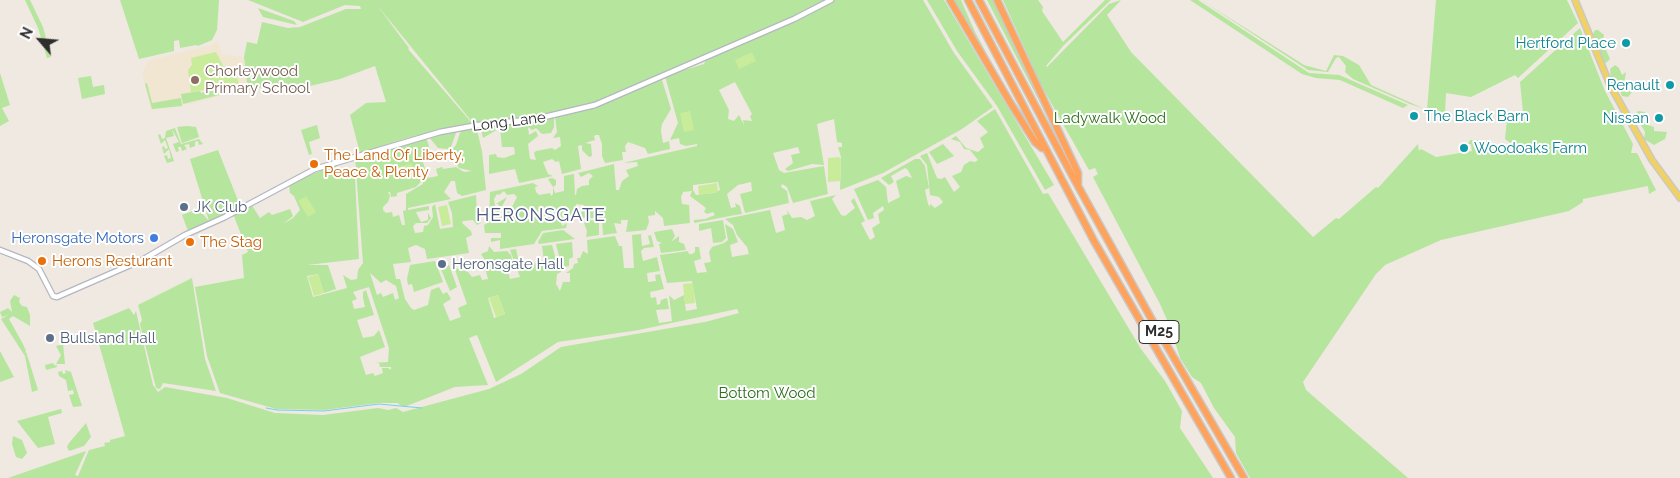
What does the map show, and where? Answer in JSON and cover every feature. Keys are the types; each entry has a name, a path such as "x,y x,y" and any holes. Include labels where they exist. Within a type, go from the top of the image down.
{"highway":[{"name":"M25","path":"950,0 1035,142 1045,150"},
{"name":"M25","path":"968,0 1094,242 1232,478"},
{"name":"M25","path":"979,0 1152,320 1244,478"},
{"name":"M25","path":"997,0 1078,173 1078,184"}],"main road":[{"path":"1575,0 1610,85 1652,160 1680,198"}],"street":[{"name":"Long Lane","path":"0,250 28,261 39,269 53,296 57,297 142,260 185,235 225,217 299,176 354,156 440,132 478,125 536,120 595,105 794,19 831,0"}],"shaded area":[{"name":"Chorleywood Primary School","path":"218,41 222,55 244,57 248,88 195,103 151,110 142,73 150,60 211,45"}],"green space":[{"path":"25,0 30,0 43,27 51,57 47,58 38,28"},
{"path":"120,0 219,0 217,30 212,40 198,46 180,48 179,40 174,41 174,51 139,59"},
{"path":"248,0 826,0 794,17 613,97 554,115 473,123 377,5 408,49 472,123 407,138 360,153 350,115 366,103 386,102 375,66 340,79 301,88 287,90 278,84 248,90 244,57 247,42 257,44 262,22 288,28 300,27 346,9 361,9 360,6 345,5 303,22"},
{"path":"833,0 923,0 954,53 993,107 962,129 883,173 840,190 841,157 838,147 842,147 842,143 837,142 834,119 817,124 824,165 812,164 788,171 785,169 793,163 791,155 800,153 798,147 773,153 779,170 784,173 824,166 828,194 793,203 787,187 782,184 781,187 787,191 789,203 745,213 740,194 752,191 751,182 738,185 727,194 731,208 736,207 735,203 740,206 742,214 694,223 694,220 705,219 715,215 713,212 707,214 704,212 706,208 690,196 692,191 683,192 681,197 682,204 689,205 690,223 664,226 663,218 655,211 655,215 648,216 649,222 646,230 626,232 628,220 621,220 621,224 614,223 617,233 603,235 602,218 582,218 581,212 584,210 584,205 576,204 576,216 561,221 562,226 567,223 566,228 542,231 534,244 500,249 500,240 491,242 491,238 501,238 501,233 485,233 484,225 489,222 490,192 533,183 538,186 535,187 539,195 550,193 551,196 553,194 553,187 555,193 564,191 564,176 574,174 576,195 577,189 589,185 589,180 593,176 589,173 581,177 578,173 614,164 616,190 619,190 622,181 629,176 626,170 638,166 637,162 623,163 697,146 697,144 686,146 680,144 679,138 670,140 678,123 665,76 704,64 706,59","holes":["735,82 752,114 750,116 752,121 743,120 744,125 739,115 734,121 728,119 729,110 719,90","718,182 720,190 714,193 696,195 693,185","504,191 507,195 514,194 517,197 512,207 508,211 505,209 502,216 498,214 507,197 496,204 499,204 498,208 495,207 494,199 497,194 499,195"]},
{"path":"927,0 944,0 1054,185 1045,190 997,106 957,51"},
{"path":"952,0 961,0 975,32 1015,106"},
{"path":"987,0 996,0 1050,122"},
{"name":"Ladywalk Wood","path":"1003,0 1038,0 1043,7 1042,11 1063,42 1105,0 1111,0 1064,45 1047,67 1109,4 1121,0 1107,15 1131,52 1313,237 1336,218 1339,219 1376,187 1378,188 1418,144 1419,151 1421,149 1436,157 1472,151 1471,144 1468,144 1470,140 1491,141 1490,148 1496,152 1526,149 1525,146 1514,146 1505,139 1507,120 1524,122 1520,82 1580,28 1605,91 1633,144 1631,153 1637,153 1656,190 1649,194 1648,186 1583,199 1583,202 1569,211 1441,240 1385,265 1376,274 1303,382 1306,390 1408,478 1250,478 1236,453 1235,437 1214,408 1201,383 1192,377 1180,358 1171,329 1160,304 1093,177 1098,174 1095,168 1089,170 1041,85"},
{"path":"1190,0 1198,0 1309,73 1339,75 1408,105 1403,108 1340,80 1316,78 1302,74"},
{"path":"1201,0 1304,65 1326,71 1334,55 1343,56 1359,65 1371,85 1424,109 1353,79 1345,72 1346,66 1339,57 1336,58 1328,72 1308,70"},
{"path":"1436,0 1567,0 1578,23 1518,78 1515,75 1471,97 1446,93 1445,113 1427,110"},
{"path":"258,8 294,21 297,25 263,17"},
{"path":"1595,30 1604,35 1603,43 1610,59 1606,63 1602,62 1593,34"},
{"path":"216,52 228,75 236,74 239,84 191,92 188,70 192,65 191,58"},
{"path":"752,52 756,61 739,69 735,60"},
{"path":"1615,65 1619,68 1622,75 1626,72 1623,89 1632,92 1628,97 1622,96 1618,85 1611,79 1610,69"},
{"path":"0,73 10,105 2,108 9,121 0,126"},
{"path":"91,76 93,87 104,85 105,94 82,99 78,78"},
{"path":"661,77 671,109 662,124 661,131 663,143 669,141 670,149 648,154 645,148 628,142 625,146 626,152 622,152 623,160 605,163 602,156 602,144 599,135 596,135 594,136 595,140 585,143 591,144 592,156 589,157 582,150 582,145 578,146 581,169 562,174 559,161 556,162 552,159 543,162 548,174 553,176 519,183 515,169 489,174 489,155 496,154 497,157 504,158 515,154 514,147 502,147 500,128 483,138 481,129 484,126 554,117 554,127 551,133 542,134 536,128 532,130 528,127 529,135 536,131 538,136 528,144 530,159 536,160 534,153 536,151 552,148 555,150 561,146 560,137 553,138 557,132 555,117 615,99"},
{"path":"147,83 152,103 181,98 182,106 152,109 145,84"},
{"path":"217,89 219,95 183,104 181,94 200,91 201,93"},
{"name":"Bottom Wood","path":"995,109 1043,194 1048,193 1141,349 1165,381 1182,411 1180,428 1213,478 8,478 86,451 75,475 78,476 89,450 105,446 104,443 110,442 110,440 125,436 93,323 129,308 134,315 136,311 153,385 158,392 165,387 227,398 275,413 323,415 378,408 388,410 396,408 403,412 489,389 521,374 561,347 705,322 739,313 737,309 639,330 558,342 496,382 477,335 469,338 488,385 455,387 404,407 397,403 379,403 325,410 276,409 220,393 207,356 195,287 244,278 242,255 248,252 233,214 251,204 260,218 269,212 272,215 290,209 293,216 283,224 293,218 300,210 294,196 290,193 289,184 337,164 336,171 338,175 345,174 355,178 359,259 307,265 328,265 336,289 324,293 318,274 307,276 313,297 347,288 343,275 351,280 357,279 358,270 363,263 355,157 426,137 432,156 422,159 428,178 438,176 436,169 442,167 443,169 456,167 464,172 472,171 459,168 455,161 456,156 451,156 450,152 456,145 461,130 474,128 477,130 482,151 486,190 462,196 457,193 455,181 451,181 444,192 451,199 408,208 408,210 429,206 429,210 416,212 421,222 428,220 428,213 431,218 427,223 416,223 413,226 415,233 423,232 424,226 428,225 433,217 432,207 435,204 440,229 453,227 452,213 448,202 476,195 477,213 479,213 481,223 477,225 473,220 463,221 462,223 471,231 472,235 466,238 469,253 427,259 425,249 416,245 408,248 411,262 393,264 396,279 400,279 405,299 414,310 428,305 431,290 439,287 443,294 447,292 451,299 443,304 450,321 461,317 458,308 467,304 454,267 468,272 472,277 480,275 482,280 488,279 485,268 492,264 491,262 487,263 481,254 488,251 489,246 494,252 507,251 511,255 513,264 508,270 510,279 520,277 510,250 516,249 520,267 544,261 542,246 552,245 557,263 561,269 561,272 557,274 556,284 560,291 563,282 570,282 570,273 566,273 573,268 574,264 578,263 577,258 580,258 583,251 588,254 587,240 615,236 619,246 622,246 624,268 634,268 632,235 641,234 642,246 650,244 648,236 651,235 654,247 644,248 641,251 643,261 657,257 660,271 647,273 648,282 656,281 655,275 660,274 664,289 650,292 651,298 656,297 657,305 660,304 661,300 667,298 669,309 656,310 659,323 672,321 669,295 674,300 684,295 686,311 697,309 692,281 667,283 660,255 688,251 689,254 692,254 695,252 695,247 699,247 701,259 694,261 697,273 707,272 704,263 711,262 709,252 712,247 728,240 725,224 733,229 738,242 730,245 732,257 749,254 747,247 737,235 733,225 725,219 770,210 776,233 785,230 782,216 788,214 787,210 792,218 801,217 807,220 815,216 810,201 836,195 832,199 841,215 845,216 855,208 851,201 854,198 865,221 861,223 870,240 875,237 872,228 880,223 878,214 884,210 883,206 873,213 874,218 868,220 854,189 878,180 886,187 888,203 900,197 896,181 906,176 912,178 905,168 891,176 894,182 889,185 881,178 915,159 920,159 925,166 929,188 925,190 928,204 930,207 930,204 935,208 943,202 939,197 930,195 927,165 920,156 927,153 937,178 945,177 954,192 960,187 952,176 961,172 964,165 970,161 975,162 978,160 970,150 964,149 960,142 951,139 956,136 966,148 978,152 984,147 980,138 988,132 977,121","holes":["423,179 423,184 406,194 406,210 403,211 405,225 402,225 399,215 393,217 392,212 386,213 383,210 390,196 388,192 390,192 391,197 397,196 397,193 416,187","370,273 381,283 386,280 396,286 399,298 395,300 393,293 383,297 381,293 377,295","369,287 389,348 388,362 373,363 379,363 380,367 391,367 391,370 382,368 383,373 375,376 373,373 366,375 360,357 385,347 379,330 374,336 363,338 357,320 374,315 366,290 363,292 365,307 354,309 352,301 357,299 353,292","498,295 505,314 494,318 488,298"]},
{"path":"690,111 694,130 684,132 680,113"},
{"path":"1638,111 1645,112 1642,123 1654,127 1654,131 1667,132 1665,139 1654,145 1644,139 1645,132 1635,115"},
{"path":"317,125 320,138 309,142 312,154 309,155 301,130"},
{"path":"177,127 196,127 199,137 182,143"},
{"path":"175,128 181,144 199,139 203,144 199,145 198,141 195,142 195,146 190,148 189,144 184,145 187,149 182,151 181,147 178,147 179,151 176,152 173,144 179,142 172,129"},
{"path":"172,129 174,136 166,138 174,161 167,163 164,156 167,155 168,159 171,158 169,149 164,154 162,147 168,148 165,140 161,144 158,135 160,134 162,139 165,138 166,131"},
{"path":"457,130 451,147 447,149 438,148 428,136"},
{"path":"943,144 954,156 937,164 929,152"},
{"path":"218,150 241,208 188,231 182,215 198,209 209,221 190,159"},
{"path":"839,157 841,159 840,181 828,182 828,158"},
{"path":"412,163 414,173 396,178 393,169"},
{"path":"548,179 556,180 556,185 553,187"},
{"path":"717,183 718,192 699,195 698,186"},
{"path":"306,196 316,212 308,217 298,201"},
{"path":"447,205 451,224 442,226 438,207"},
{"path":"588,220 599,221 599,235 586,237 587,231 584,223"},
{"path":"723,220 726,238 722,242 713,243 711,228 699,231 699,224"},
{"path":"672,229 675,236 671,242 679,236 679,242 684,244 686,250 661,253 659,244 662,243 657,241 654,232"},
{"path":"563,230 575,239 539,244 538,242 543,233"},
{"path":"572,242 573,257 569,259 569,266 565,267 559,256 556,244"},
{"path":"435,261 443,282 414,292 412,284 408,285 407,279 410,265"},
{"path":"449,265 457,287 450,291 440,267"},
{"path":"318,274 324,293 314,296 308,277"},
{"path":"192,278 205,359 216,391 163,383 160,389 156,388 140,324 142,320 138,305"},
{"path":"693,283 695,303 685,304 683,284"},
{"path":"14,295 20,298 19,302 22,306 27,307 30,315 30,326 13,316 9,319 26,351 24,353 26,352 38,390 32,392 25,356 1,319 8,315 2,317 0,312 8,308 12,312 10,301"},
{"path":"498,295 505,314 496,317 489,298"},
{"path":"63,344 65,364 56,364 61,355 56,346"},
{"path":"0,351 14,377 0,382"},
{"path":"53,363 55,366 56,364 57,367 46,370 45,365"},
{"path":"65,370 71,372 82,406 73,407 69,395 74,394 73,390 68,391 66,380 59,376 58,372 62,371 63,374 66,373"},
{"path":"61,409 62,413 48,417 55,444 38,448 17,421"},
{"path":"86,423 91,437 84,446 69,451 67,447 69,443"},
{"path":"13,436 22,440 27,453 22,459 16,457 12,444"}],"waterway":[{"path":"266,408 324,411 379,404 422,408"}],"place":[{"name":"Hertford Place","path":"1626,43"},
{"name":"Chorleywood Primary School","path":"195,80"},
{"name":"Renault","path":"1670,85"},
{"name":"The Black Barn","path":"1414,116"},
{"name":"Nissan","path":"1659,118"},
{"name":"Woodoaks Farm","path":"1464,148"},
{"name":"The Land Of Liberty, Peace & Plenty","path":"314,164"},
{"name":"JK Club","path":"184,207"},
{"name":"Heronsgate Motors","path":"154,238"},
{"name":"The Stag","path":"190,242"},
{"name":"Herons Resturant","path":"42,261"},
{"name":"Heronsgate Hall","path":"442,264"},
{"name":"Bullsland Hall","path":"50,338"}],"district":[{"name":"HERONSGATE","path":"541,216"}]}
